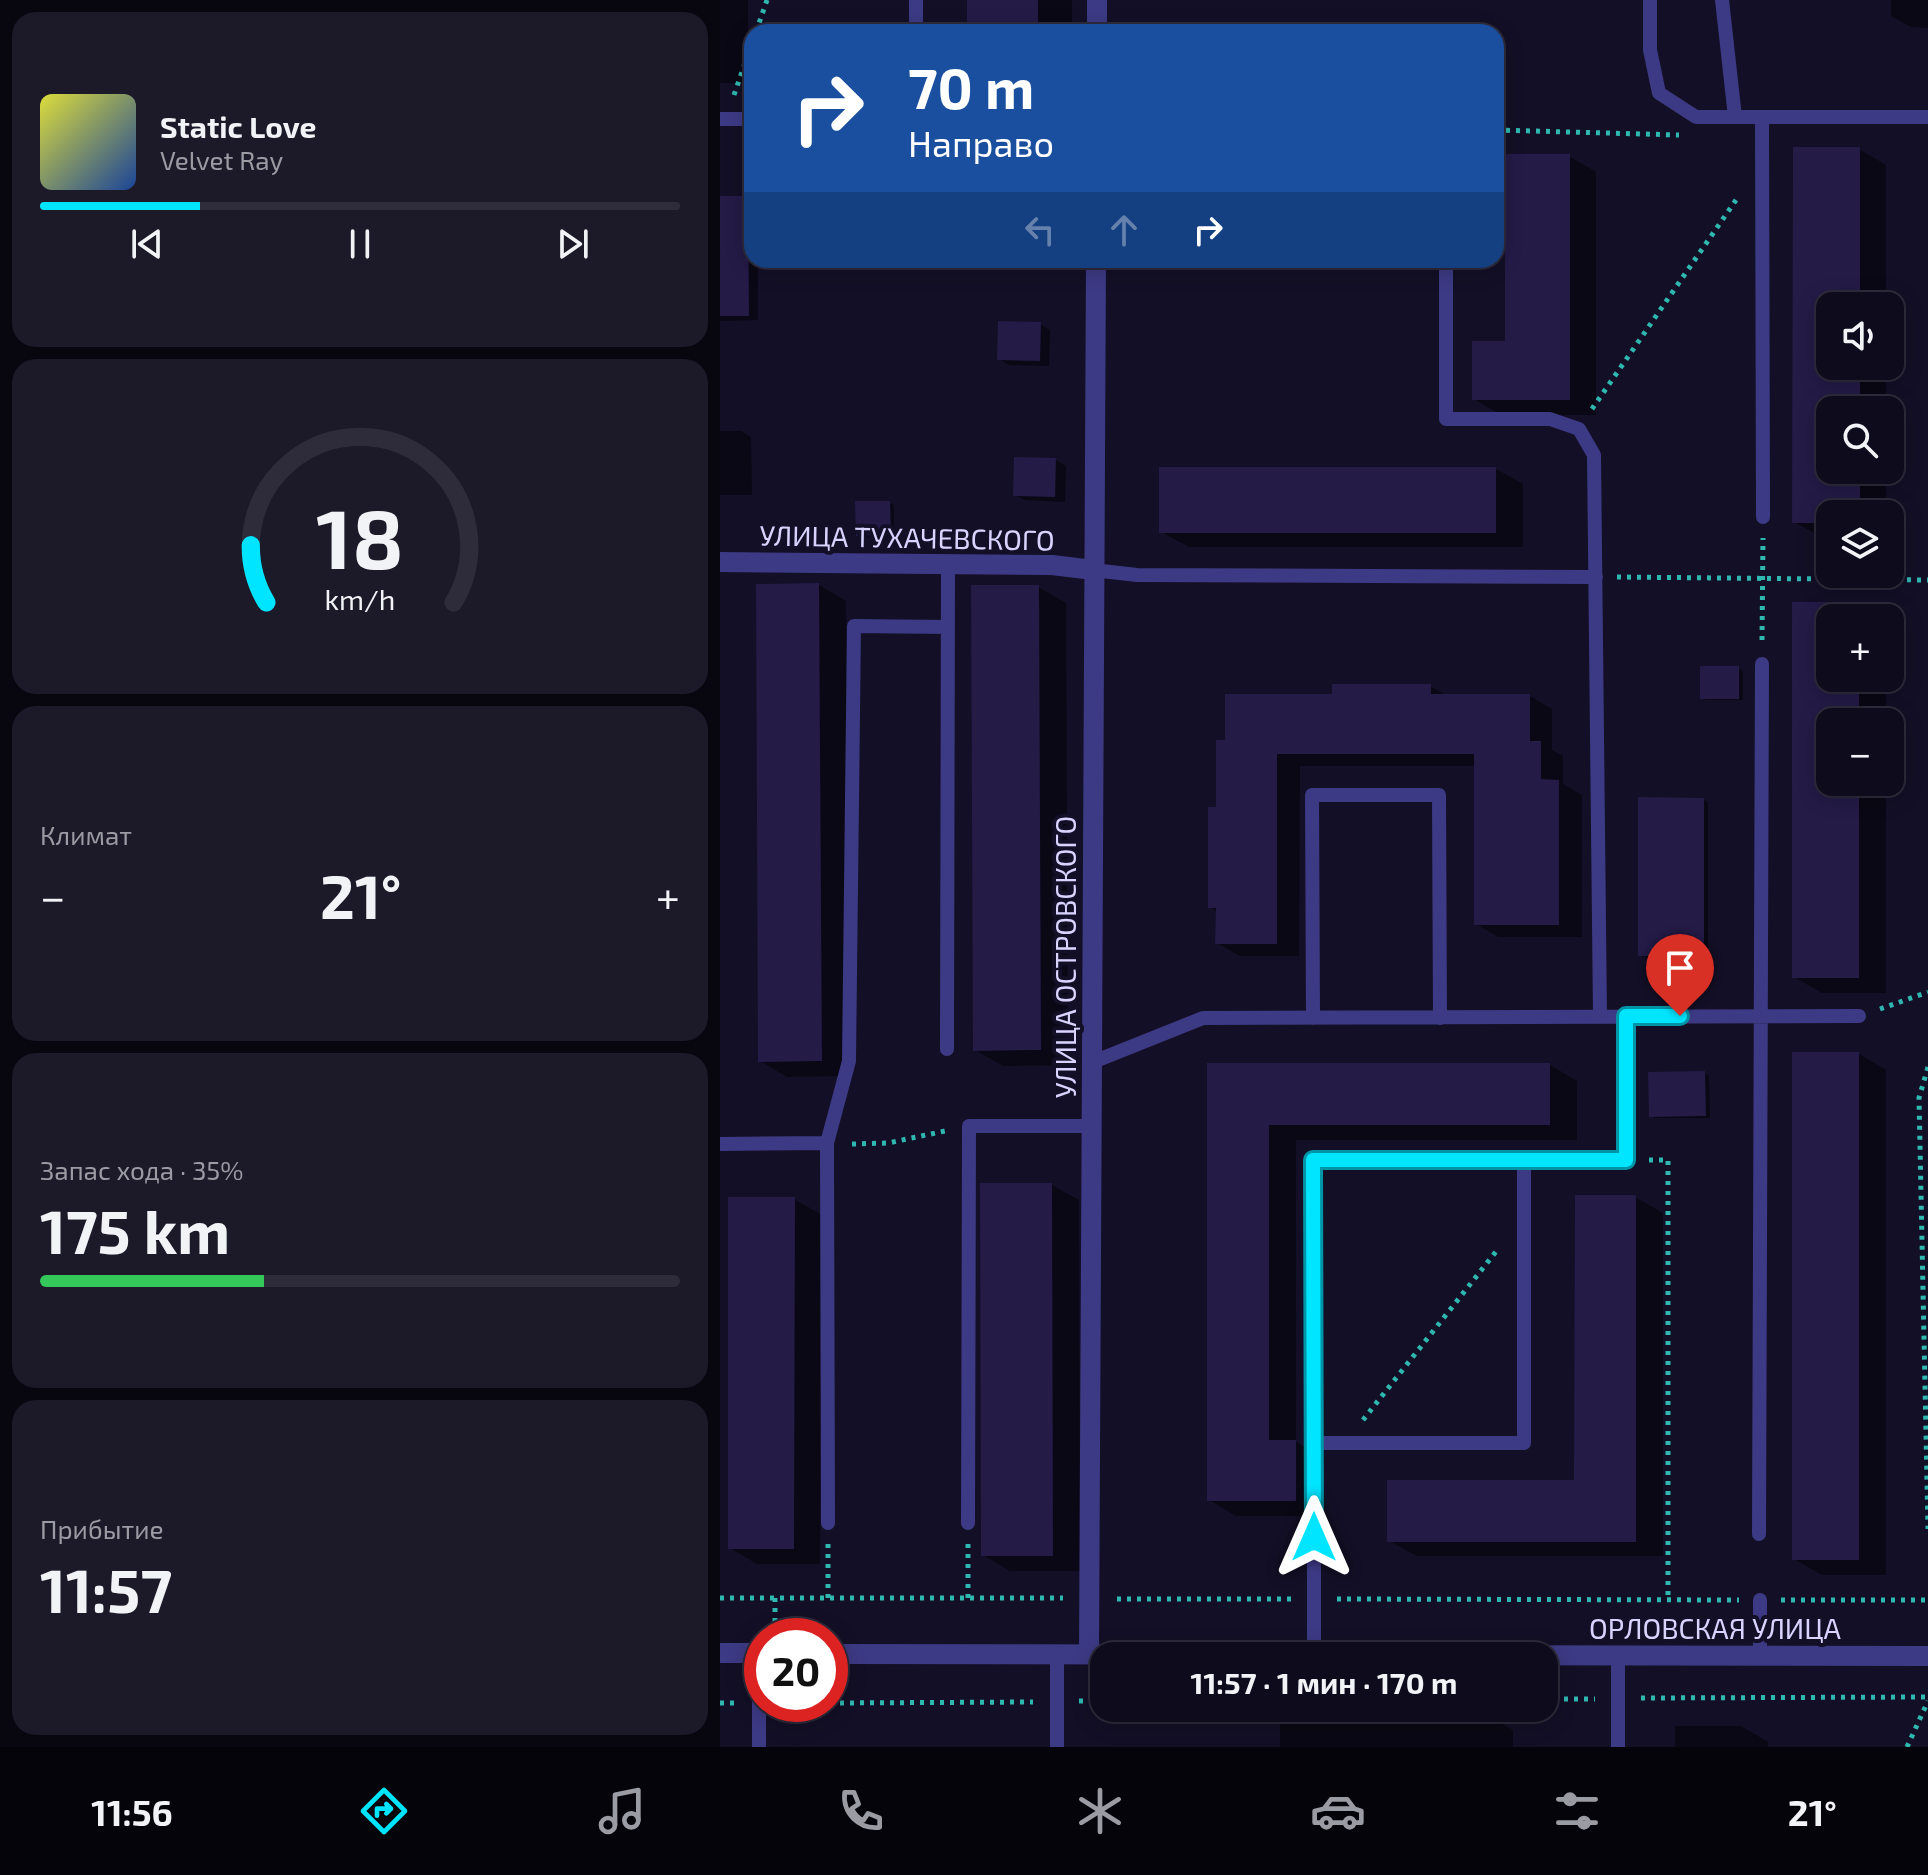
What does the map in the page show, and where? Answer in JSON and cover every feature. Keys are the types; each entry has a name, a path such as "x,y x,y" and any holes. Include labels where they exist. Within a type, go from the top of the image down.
{"street":[{"path":"1097,0 1097,24"},
{"name":"УЛИЦА ОСТРОВСКОГО","path":"1089,1654 1096,268"},
{"name":"УЛИЦА ТУХАЧЕВСКОГО","path":"720,562 1052,565 1093,570"},
{"path":"720,1653 744,1653"},
{"name":"ОРЛОВСКАЯ УЛИЦА","path":"848,1654 1089,1654"},
{"name":"ОРЛОВСКАЯ УЛИЦА","path":"1558,1656 1928,1656"}],"lane":[{"path":"916,0 916,24"},
{"path":"1650,0 1650,50 1659,93 1696,117 1928,117"},
{"path":"1722,0 1735,117"},
{"path":"1762,117 1763,517"},
{"path":"723,119 744,119"},
{"path":"1446,268 1446,419 1550,419 1579,429 1594,455 1600,577 1600,1016"},
{"path":"947,1049 948,564"},
{"path":"1093,570 1137,575 1600,577"},
{"path":"828,1523 827,1143 849,1061 854,626 948,627"},
{"path":"1759,1534 1762,664"},
{"path":"1313,1018 1312,795 1439,795 1440,1018"},
{"path":"1314,1642 1313,1160 1626,1160 1626,1016"},
{"path":"1093,1062 1203,1018 1859,1016"},
{"path":"968,1523 969,1126 1092,1126"},
{"path":"720,1144 827,1143"},
{"path":"1314,1443 1524,1443 1524,1160"},
{"path":"1760,1600 1760,1656"},
{"path":"1057,1654 1057,1747"},
{"path":"1618,1656 1618,1747"},
{"path":"759,1722 759,1747"}],"path":[{"path":"759,24 767,0"},
{"path":"723,119 744,64"},
{"path":"1579,429 1762,163"},
{"path":"1762,664 1763,517"},
{"path":"1600,577 1928,580"},
{"path":"1859,1016 1928,992"},
{"path":"1928,1067 1919,1098 1928,1529"},
{"path":"844,1144 888,1143 969,1126"},
{"path":"1626,1160 1668,1160 1668,1600"},
{"path":"1345,1443 1524,1217"},
{"path":"828,1523 828,1598"},
{"path":"968,1523 968,1598"},
{"path":"775,1598 775,1618"},
{"path":"1558,1699 1928,1699 1907,1747"},
{"path":"848,1703 1090,1701"}],"building":[{"path":"967,0 1038,0 1038,24 967,24"},
{"path":"1793,147 1860,147 1860,292 1816,292 1816,380 1860,380 1860,396 1816,396 1816,484 1860,484 1860,500 1816,500 1816,523 1792,523"},
{"path":"1504,154 1570,154 1570,400 1472,400 1472,341 1505,341"},
{"path":"720,196 744,196 744,268 749,268 749,316 720,316"},
{"path":"998,321 1041,322 1040,361 997,360"},
{"path":"1014,457 1056,458 1055,497 1013,496"},
{"path":"1159,467 1496,467 1496,533 1159,533"},
{"path":"855,501 890,501 891,534 856,536"},
{"path":"819,583 822,1061 758,1062 756,584"},
{"path":"971,585 1039,585 1041,1050 973,1051"},
{"path":"1792,602 1830,602 1816,604 1816,692 1859,692 1859,708 1816,708 1816,796 1859,796 1859,978 1792,978"},
{"path":"1700,666 1739,666 1739,699 1700,699"},
{"path":"1332,684 1431,684 1431,694 1530,694 1530,741 1541,741 1541,779 1559,780 1559,925 1474,925 1474,754 1277,754 1277,944 1215,944 1216,908 1208,908 1208,807 1216,807 1216,740 1225,740 1225,694 1332,694"},
{"path":"1638,797 1704,798 1704,956 1638,956"},
{"path":"1792,1052 1859,1052 1859,1560 1792,1560"},
{"path":"1207,1063 1550,1063 1550,1125 1269,1125 1269,1440 1296,1440 1296,1501 1207,1501"},
{"path":"1705,1071 1706,1116 1649,1117 1648,1072"},
{"path":"980,1183 1052,1183 1053,1556 981,1556"},
{"path":"1575,1195 1636,1195 1636,1542 1387,1542 1387,1480 1574,1480"},
{"path":"728,1197 795,1197 794,1549 728,1549"}],"route":[{"path":"1314,1537 1313,1160 1626,1160 1626,1016 1680,1016"}]}
